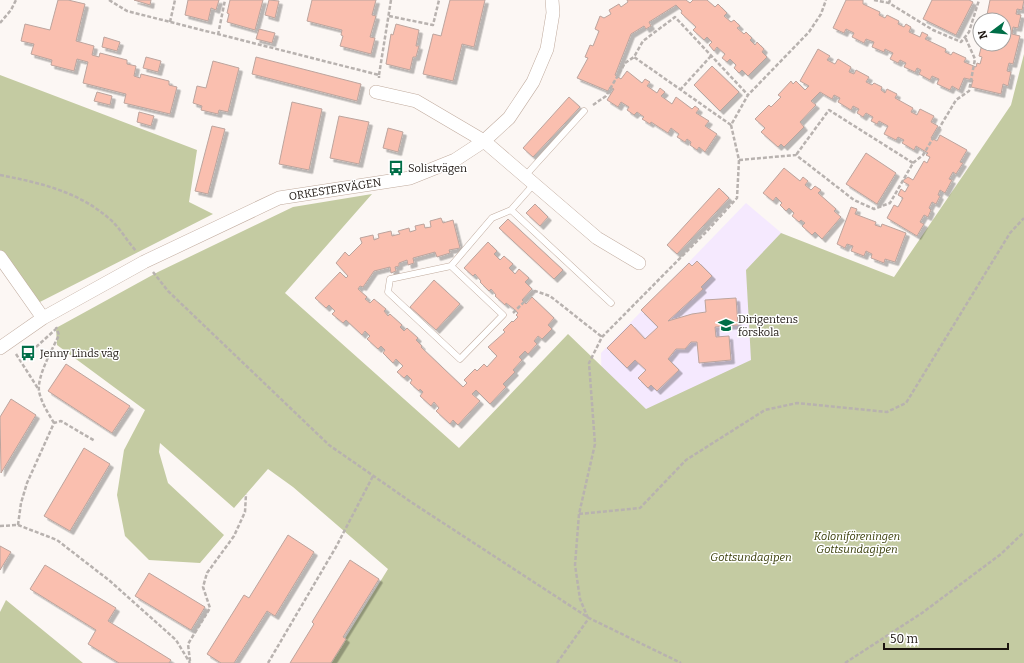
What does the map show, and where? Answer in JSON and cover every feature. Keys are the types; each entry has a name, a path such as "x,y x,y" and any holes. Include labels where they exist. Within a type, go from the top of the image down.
{"street":[{"name":"ORKESTERVÄGEN","path":"4,345 47,316 144,262 279,198 410,178 455,160 484,140 509,118 533,82 547,49 553,13 552,0"},
{"path":"376,92 416,100 484,140 597,238 639,263"},
{"path":"0,257 47,316"}],"lane":[{"path":"451,266 503,315 460,360 388,292 390,279 451,266 492,218 511,210 529,180 584,111"},
{"path":"511,210 611,303"}],"path":[{"path":"0,23 12,10 16,0"},
{"path":"109,0 127,11 379,75"},
{"path":"170,22 175,0"},
{"path":"218,35 225,0"},
{"path":"376,92 392,0"},
{"path":"389,16 433,25 439,0"},
{"path":"589,618 580,599 575,565 579,514 595,444 589,363 602,337 708,231 737,198 739,160 731,125 748,95 809,32 821,14 826,0"},
{"path":"874,0 890,1 933,30 961,42 969,32 979,0"},
{"path":"584,111 606,96 625,63 634,57 643,41 675,17 748,95"},
{"path":"739,160 796,155 854,200 874,210 890,204 913,163 923,155 956,100 969,90 975,59 965,37"},
{"path":"680,90 711,56"},
{"path":"634,57 731,125"},
{"path":"796,155 829,110 913,163"},
{"path":"0,175 30,181 77,196 113,222 168,291 329,445 411,502 589,618 682,663"},
{"path":"579,514 640,508 686,460 765,410 797,403 887,412 906,403 1010,233 1024,218"},
{"path":"503,315 513,314 535,291 550,296 602,337"},
{"path":"39,391 39,380 58,335 56,329 47,316"},
{"path":"36,347 56,329"},
{"path":"4,345 39,391 54,423"},
{"path":"18,525 21,503 27,483 54,423 61,420 95,441"},
{"path":"268,663 336,547 373,476"},
{"path":"191,663 188,653 188,644 210,608 203,587 207,574 234,536 245,512 246,494"},
{"path":"0,526 18,525 57,540 110,581 176,640 191,663"},
{"path":"845,663 922,613 1001,554 1024,532"},
{"path":"557,663 589,618"}],"shaded area":[{"name":"Dirigentens förskola","path":"746,203 856,296 647,480 603,440 601,353"}],"green space":[{"path":"1024,54 1024,663 330,663 388,569 293,487 268,469 234,508 160,443 159,452 168,483 224,535 200,563 149,560 125,536 117,495 124,450 145,410 57,345 56,328 158,272 293,207 372,194 285,293 459,448 568,334 646,409 751,360 746,270 781,233 894,277 1011,105"},
{"path":"0,75 197,150 189,202 213,214 34,305 0,257"},
{"path":"6,600 83,663 0,663 0,612"}],"building":[{"path":"58,0 68,0 85,4 76,41 94,46 92,55 99,57 100,53 127,60 127,64 136,66 134,76 140,78 141,74 169,81 169,85 177,87 170,114 124,103 126,94 83,83 88,62 77,59 74,71 51,65 52,60 31,54 34,44 21,41 25,24 50,30"},
{"path":"134,0 151,0 150,5"},
{"path":"188,0 219,0 216,10 211,8 208,21 185,15"},
{"path":"230,0 263,0 255,30 227,22 229,14 227,13"},
{"path":"269,0 279,1 275,18 265,15"},
{"path":"312,0 376,0 372,15 376,16 370,37 375,38 371,54 340,46 343,36 341,35 342,30 307,21"},
{"path":"450,0 485,0 474,47 462,44 453,81 423,74 433,34 441,36"},
{"path":"627,0 686,0 690,3 693,0 707,0 715,7 718,4 727,13 724,16 731,22 734,20 740,26 737,28 744,34 746,32 752,38 750,40 755,45 757,42 764,49 762,52 767,57 748,76 742,70 739,73 734,68 736,65 730,59 727,62 722,58 725,54 717,47 714,51 709,45 712,42 707,37 704,40 693,30 696,27 681,13 682,11 676,5 649,22 651,26 646,29 644,26 631,34 615,75 621,79 627,71 642,83 645,79 650,82 647,86 657,93 660,88 665,92 661,96 672,104 676,97 692,109 695,106 699,109 696,113 709,121 705,126 717,134 705,152 699,147 697,150 690,145 691,142 687,139 685,142 677,137 679,134 671,128 668,133 651,122 650,124 642,119 644,117 637,112 634,115 627,110 629,107 621,102 618,107 607,100 614,89 610,87 608,91 577,78 588,58 585,57 590,45 593,46 599,31 595,29 600,16 604,18 611,14 609,10 619,4 621,7 628,2"},
{"path":"846,0 863,0 863,4 880,12 879,15 885,18 887,15 899,21 898,24 904,27 906,24 911,27 909,32 920,37 922,32 928,35 925,39 946,49 945,52 951,55 953,52 966,58 964,62 976,67 977,63 980,64 982,57 979,56 980,52 1012,52 1012,34 1020,36 1013,64 1009,63 1007,71 1011,72 1008,86 1003,84 1001,94 971,87 973,80 964,78 959,90 952,86 950,90 937,84 939,79 932,76 930,80 919,74 921,70 917,68 915,72 904,67 906,63 900,60 898,63 890,59 893,53 885,49 884,52 872,47 874,42 866,39 864,43 852,37 854,33 846,29 844,33 833,28"},
{"path":"932,0 969,0 973,2 956,35 923,19"},
{"path":"990,0 1024,0 1022,10 1017,9 1016,14 1021,15 1018,28 1013,27 1012,34 1012,12 988,12"},
{"path":"396,24 419,30 416,46 419,46 416,57 413,57 410,70 386,64 391,34 393,35"},
{"path":"259,29 275,33 272,43 256,39"},
{"path":"104,37 120,42 117,51 102,47"},
{"path":"818,49 830,56 827,60 835,64 838,59 851,67 849,72 854,74 856,70 869,77 866,82 872,85 874,83 882,87 881,90 885,93 887,89 897,94 895,98 913,108 911,112 917,115 920,109 934,116 931,122 938,126 931,138 937,141 940,135 967,150 960,162 963,163 956,174 953,172 949,179 952,180 945,193 940,190 938,195 940,196 936,204 932,202 929,208 931,210 928,217 924,215 920,222 924,224 917,236 887,218 894,205 898,207 903,198 898,195 901,189 905,192 909,185 902,181 908,177 913,180 924,161 927,163 930,157 926,155 928,153 916,146 914,150 902,143 904,140 898,137 896,140 884,134 888,126 879,121 877,124 871,121 873,117 866,113 863,117 857,113 859,109 853,106 851,110 838,102 840,98 834,95 832,99 820,92 811,101 816,105 800,122 804,127 784,147 781,144 778,147 761,132 765,128 755,119 769,105 771,107 781,97 778,95 791,81 793,84 796,81 805,90 809,86 800,81"},
{"path":"146,57 161,61 158,72 143,68"},
{"path":"256,57 361,84 357,101 252,74"},
{"path":"213,61 239,68 228,112 219,110 218,114 201,110 202,106 193,103 197,86 206,88"},
{"path":"712,66 739,92 720,111 694,85"},
{"path":"97,92 112,96 110,105 94,101"},
{"path":"569,97 580,107 533,157 523,148"},
{"path":"292,102 322,109 309,170 279,164"},
{"path":"139,112 154,116 151,126 137,122"},
{"path":"339,116 369,122 359,164 330,158"},
{"path":"212,126 225,129 208,194 195,191"},
{"path":"388,128 403,132 398,152 383,148"},
{"path":"866,153 896,173 877,204 846,184"},
{"path":"784,168 800,181 803,177 808,181 805,185 811,190 815,186 821,190 818,193 836,209 834,211 841,217 822,239 815,232 812,235 802,226 805,223 801,220 799,222 792,216 794,213 789,208 786,211 780,205 782,203 776,197 773,201 763,193"},
{"path":"719,188 729,198 677,254 667,245"},
{"path":"535,204 548,217 540,226 526,213"},
{"path":"851,207 857,209 855,214 876,222 875,225 881,227 882,224 906,233 895,262 885,259 884,263 871,258 872,254 866,251 864,256 851,251 853,246 847,244 845,248 837,244"},
{"path":"441,218 443,223 453,220 460,248 449,250 450,253 437,257 435,252 413,258 414,263 408,265 407,260 399,263 399,266 395,267 396,271 391,273 390,267 374,271 363,287 360,286 358,289 367,297 365,299 370,303 374,299 386,309 384,311 388,316 390,314 402,325 400,327 404,331 407,328 418,338 416,340 422,346 421,347 463,387 467,383 464,380 475,369 477,371 484,364 487,367 497,356 488,347 505,332 503,330 512,321 513,322 518,317 516,315 518,313 514,309 506,303 505,305 495,296 496,295 491,289 489,291 480,282 481,281 475,274 473,276 464,268 488,242 497,251 494,254 500,260 504,256 513,264 509,268 515,274 519,269 529,278 525,282 532,289 522,300 526,304 532,297 554,318 548,325 552,329 542,339 538,336 534,341 537,344 528,354 525,351 519,357 522,360 513,370 515,372 503,384 506,387 490,404 476,390 472,394 480,401 458,425 453,420 450,424 436,411 439,408 434,402 431,406 420,396 423,392 420,389 419,391 410,383 412,380 407,375 404,378 397,372 403,366 396,359 393,363 383,353 385,350 381,346 378,349 367,339 370,336 365,331 362,335 346,320 343,323 332,314 335,311 329,305 326,308 315,298 340,272 346,278 348,276 336,263 345,252 349,256 362,243 360,238 373,235 374,240 379,238 378,234 391,231 392,236 400,234 398,231 409,228 410,232 416,230 415,226 424,224 425,228 431,227 430,221"},
{"path":"508,219 563,270 554,279 499,228"},
{"path":"697,261 712,276 701,287 703,289 668,321 692,314 706,312 705,300 736,298 738,325 715,327 716,337 729,336 731,360 699,363 697,342 691,342 685,349 676,349 668,359 679,370 657,391 651,385 648,388 638,378 646,370 635,360 627,368 607,348 631,324 645,339 658,327 641,310 689,263 692,266"},
{"path":"434,280 460,304 436,330 410,307"},
{"path":"66,364 130,406 112,433 48,391"},
{"path":"11,399 36,415 1,473 0,417"},
{"path":"84,448 110,464 70,531 44,516"},
{"path":"288,535 314,552 275,616 267,611 234,663 221,663 207,654 244,595 249,598"},
{"path":"0,546 11,552 0,570"},
{"path":"350,560 379,579 343,637 346,639 331,663 290,663 314,624 312,622"},
{"path":"45,565 116,608 108,621 171,660 169,663 119,663 88,644 96,630 30,589"},
{"path":"149,573 205,607 191,630 135,596"}],"place":[{"name":"Solistvägen","path":"396,168"},
{"name":"Dirigentens förskola","path":"726,325"},
{"name":"Jenny Linds väg","path":"28,353"}],"park label":[{"name":"Koloniföreningen Gottsundagipen","path":"857,542"},
{"name":"Gottsundagipen","path":"751,557"}]}
